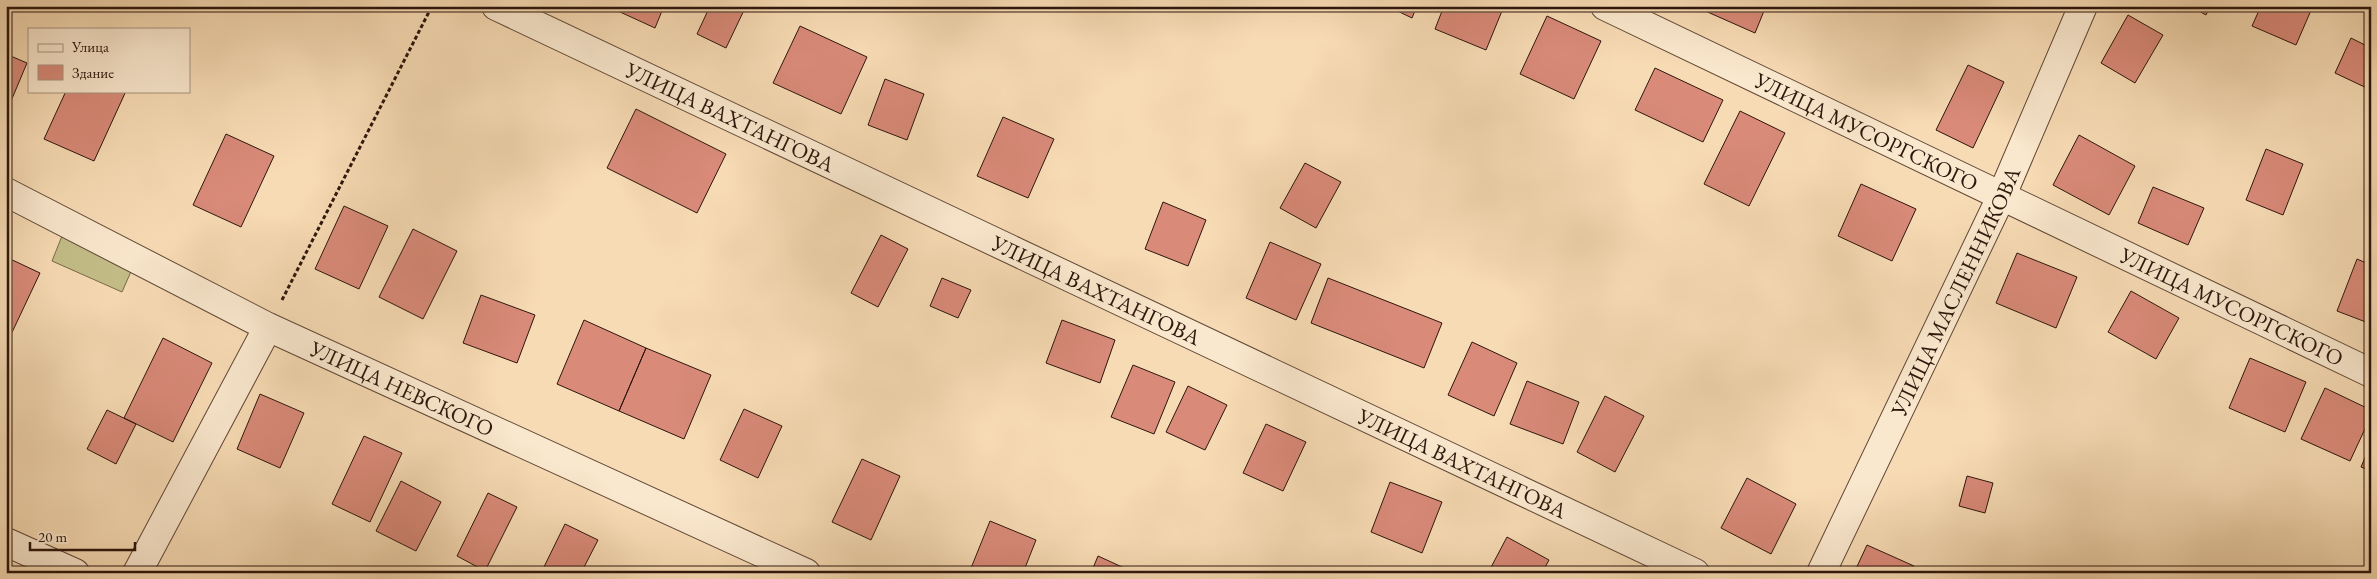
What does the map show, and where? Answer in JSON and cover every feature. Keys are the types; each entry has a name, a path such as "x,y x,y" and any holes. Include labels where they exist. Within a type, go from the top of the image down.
{"street":[{"name":"УЛИЦА ВАХТАНГОВА","path":"496,6 1695,573"},
{"name":"УЛИЦА МУСОРГСКОГО","path":"1605,6 2371,373"},
{"name":"УЛИЦА МАСЛЕННИКОВА","path":"1821,573 2002,195 2083,6"},
{"name":"УЛИЦА НЕВСКОГО","path":"6,192 268,327 806,573"},
{"path":"137,573 268,327"},
{"path":"6,542 75,573"}],"path":[{"path":"268,327 432,6"}],"shaded area":[{"path":"62,236 133,267 122,292 52,261"}],"building":[{"path":"607,6 664,6 655,28"},
{"path":"710,6 746,6 726,48 697,34"},
{"path":"1387,6 1417,6 1412,18"},
{"path":"1444,6 1504,6 1486,50 1435,29"},
{"path":"1705,6 1766,6 1755,33 1703,10"},
{"path":"2190,6 2210,6 2206,15"},
{"path":"2261,6 2312,8 2296,45 2252,26"},
{"path":"2128,15 2163,35 2135,83 2101,63"},
{"path":"1547,16 1601,41 1574,99 1520,74"},
{"path":"800,26 867,57 841,114 773,83"},
{"path":"2351,38 2371,48 2371,90 2335,73"},
{"path":"6,54 27,63 6,113"},
{"path":"1968,65 2004,82 1973,148 1936,130"},
{"path":"1655,68 1723,100 1703,142 1635,110"},
{"path":"885,79 924,94 907,140 868,125"},
{"path":"66,92 126,92 94,161 44,139"},
{"path":"636,109 726,154 697,213 607,168"},
{"path":"1740,111 1785,133 1749,206 1704,184"},
{"path":"1003,117 1054,139 1028,198 977,176"},
{"path":"226,134 274,156 241,227 193,205"},
{"path":"2079,135 2135,166 2109,215 2053,185"},
{"path":"2266,149 2303,164 2283,215 2246,200"},
{"path":"1305,163 1341,182 1316,228 1280,208"},
{"path":"1861,184 1916,209 1892,261 1838,236"},
{"path":"2153,187 2204,208 2188,245 2138,223"},
{"path":"1163,202 1206,220 1188,266 1145,249"},
{"path":"344,206 388,226 359,289 315,269"},
{"path":"413,229 457,251 423,319 379,297"},
{"path":"881,235 908,249 878,307 851,293"},
{"path":"1270,242 1321,264 1296,320 1246,298"},
{"path":"2017,253 2077,277 2056,328 1996,303"},
{"path":"6,257 40,273 7,343 6,342"},
{"path":"2357,259 2371,265 2371,324 2337,311"},
{"path":"942,278 971,290 958,318 930,306"},
{"path":"1328,278 1442,323 1424,368 1311,323"},
{"path":"2131,291 2179,318 2156,359 2108,332"},
{"path":"481,295 535,315 517,363 463,343"},
{"path":"584,320 646,348 619,411 557,384"},
{"path":"1062,320 1115,340 1100,383 1046,363"},
{"path":"163,338 212,363 173,442 124,418"},
{"path":"1472,342 1517,363 1494,416 1448,395"},
{"path":"646,348 711,375 684,439 619,411"},
{"path":"2250,358 2306,382 2285,432 2229,408"},
{"path":"1133,365 1175,382 1154,434 1111,417"},
{"path":"1527,381 1579,402 1563,444 1510,424"},
{"path":"1188,386 1227,405 1205,450 1166,432"},
{"path":"2325,388 2371,410 2371,416 2350,461 2301,439"},
{"path":"260,394 304,413 280,468 237,449"},
{"path":"1605,396 1644,416 1615,472 1577,452"},
{"path":"744,409 782,426 758,478 720,460"},
{"path":"107,410 136,424 116,464 87,449"},
{"path":"1266,424 1306,442 1283,491 1243,473"},
{"path":"364,436 402,453 370,522 332,504"},
{"path":"2371,444 2371,471 2361,467"},
{"path":"862,459 900,476 871,540 832,522"},
{"path":"1967,476 1993,483 1985,513 1959,506"},
{"path":"1747,478 1796,504 1771,554 1721,528"},
{"path":"401,481 441,502 416,551 376,531"},
{"path":"1390,482 1442,502 1422,553 1371,532"},
{"path":"488,493 517,507 485,571 457,556"},
{"path":"990,521 1036,540 1023,573 969,573"},
{"path":"565,524 598,540 581,573 541,573"},
{"path":"1507,537 1549,560 1542,573 1488,573"},
{"path":"1867,545 1914,566 1911,573 1854,573"},
{"path":"1098,556 1133,572 1133,573 1091,573"}]}
